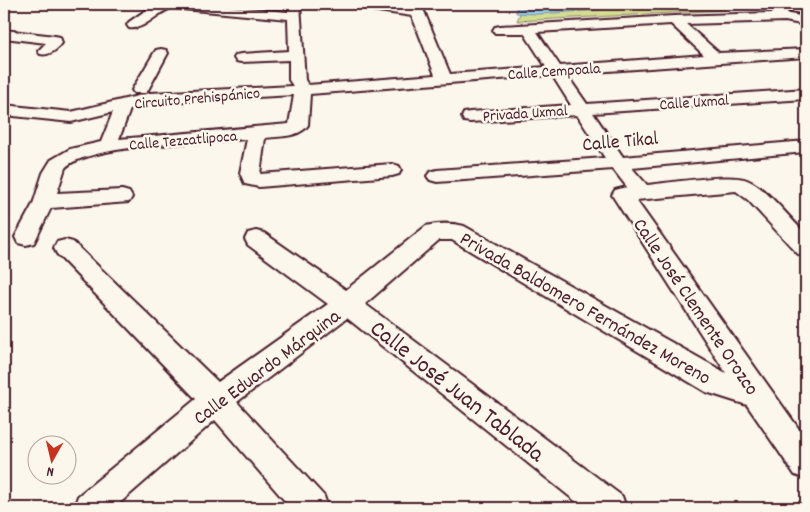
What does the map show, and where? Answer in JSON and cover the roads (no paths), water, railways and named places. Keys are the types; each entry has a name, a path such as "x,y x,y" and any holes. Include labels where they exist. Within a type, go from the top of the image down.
{"street":[{"path":"134,25 159,7 172,4 294,10 296,55 300,85"},
{"path":"761,4 806,21"},
{"path":"369,6 416,8 442,74"},
{"path":"781,13 782,6 800,7"},
{"path":"500,30 781,13"},
{"path":"674,20 711,54"},
{"name":"Calle José Clemente Orozco","path":"528,28 618,163 642,192"},
{"path":"4,34 55,40 45,51"},
{"name":"Calle Cempoala","path":"300,85 711,54 802,51"},
{"path":"140,90 161,52"},
{"path":"241,58 296,55"},
{"name":"Circuito Prehispánico","path":"6,103 66,107 86,105 140,90 163,86 206,89 300,85"},
{"name":"Calle Tezcatlipoca","path":"26,237 44,201 57,166 62,160 72,154 108,146 294,129 299,125 300,85"},
{"name":"Circuito Prehispánico","path":"6,103 72,117 150,98 206,89"},
{"name":"Calle Uxmal","path":"581,108 806,94"},
{"path":"108,146 124,104"},
{"name":"Privada Uxmal","path":"470,117 581,108"},
{"name":"Calle Tezcatlipoca","path":"257,133 250,173 252,179 260,181 392,170"},
{"name":"Calle Tikal","path":"437,176 618,163 806,146"},
{"path":"642,192 729,184 741,185 755,195 806,248"},
{"name":"Calle José Clemente Orozco","path":"642,192 622,195 756,394 806,464"},
{"path":"44,201 122,197"},
{"name":"Privada Baldomero Fernández Moreno","path":"446,230 456,232 716,383 756,394"},
{"name":"Calle Eduardo Márquina","path":"90,508 216,400 347,304 434,232 446,230"},
{"name":"Calle José Juan Tablada","path":"256,239 347,304 610,508"},
{"path":"65,248 216,400 312,508"}],"water":[{"path":"517,4 691,4 537,14 516,13"}]}
